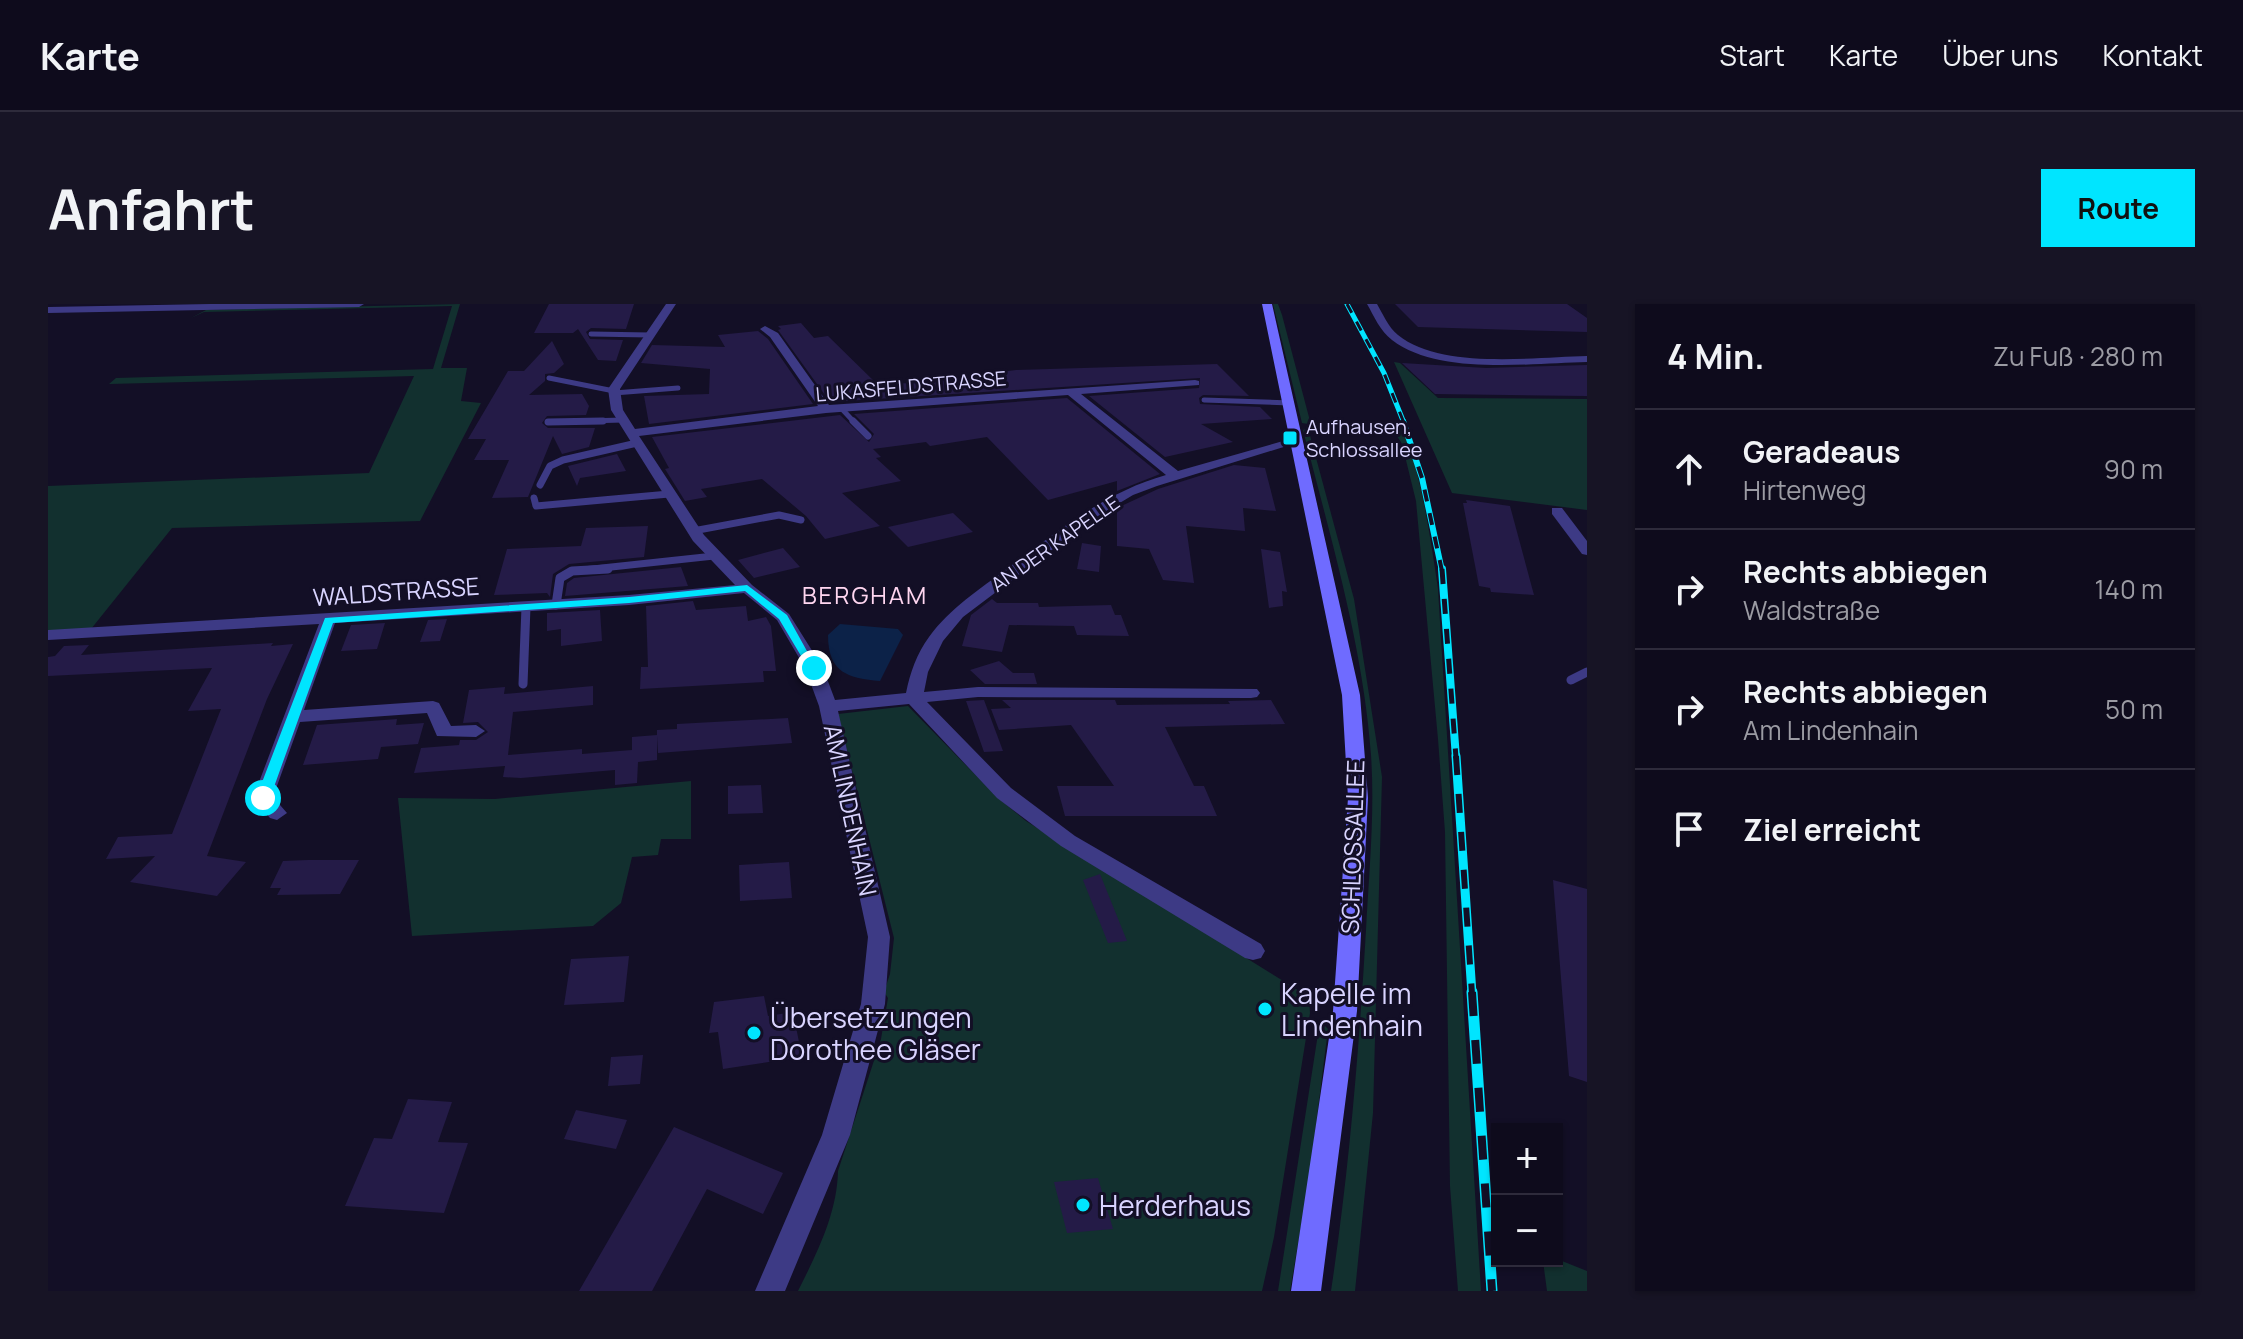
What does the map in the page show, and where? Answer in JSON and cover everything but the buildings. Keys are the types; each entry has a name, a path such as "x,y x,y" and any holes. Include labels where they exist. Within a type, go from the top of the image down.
{"main road":[{"name":"SCHLOSSALLEE","path":"1269,309 1351,695 1358,798 1345,1011 1306,1291"}],"street":[{"path":"48,310 359,304"},
{"path":"614,392 628,363 671,304"},
{"path":"1372,304 1396,339 1423,350 1464,358 1587,359"},
{"path":"765,329 774,335 826,409"},
{"name":"LUKASFELDSTRASSE","path":"634,438 826,409 1195,383"},
{"path":"1070,391 1176,476"},
{"name":"AM LINDENHAIN","path":"614,392 623,420 693,531 747,588 783,617 814,668 828,706 879,937 876,985 836,1135 770,1291"},
{"name":"AN DER KAPELLE","path":"914,699 919,672 935,640 957,614 1088,516 1128,492 1297,441"},
{"path":"1557,511 1587,551"},
{"name":"WALDSTRASSE","path":"48,635 556,605 747,588"},
{"path":"277,813 263,798 328,620"},
{"path":"828,706 978,692 1251,693"},
{"path":"914,699 1004,793 1057,833 1253,951"},
{"path":"291,717 433,707 444,732 476,731"}],"lane":[{"path":"591,334 650,335"},
{"path":"549,378 614,392 678,388"},
{"path":"1204,400 1290,403"},
{"path":"841,408 868,436"},
{"path":"548,422 623,420"},
{"path":"540,485 550,466 634,438"},
{"path":"534,498 536,506 669,494"},
{"path":"693,531 779,515 801,520"},
{"path":"556,605 560,578 572,571 670,564 714,556"},
{"path":"523,684 526,607"},
{"path":"1571,680 1587,672"}],"green space":[{"path":"460,304 441,368 467,368 461,401 481,403 420,521 172,528 91,629 48,632 48,486 369,473 414,376 109,384 116,378 433,369 452,306 204,312 191,318 206,310"},
{"path":"1273,304 1278,304 1282,315 1310,421 1321,426 1302,423"},
{"path":"1394,362 1400,363 1438,398 1587,399 1587,510 1452,493"},
{"path":"1308,428 1354,599 1382,777 1373,1113 1355,1291 1331,1291 1348,1156 1360,1021 1371,842 1371,755 1361,673 1303,430"},
{"path":"1392,428 1404,428 1416,468 1438,589 1481,1291 1458,1291 1450,1186 1445,832 1438,739 1416,501 1402,444"},
{"path":"908,706 998,798 1026,821 1309,997 1310,1013 1274,1237 1262,1291 798,1291 830,1218 838,1171 881,1039 888,998 884,992 890,974 894,938 838,714"},
{"path":"691,781 691,839 661,839 658,855 632,857 621,903 593,926 412,936 398,798 495,799"},
{"path":"1320,1021 1328,1029 1310,1173 1290,1291 1278,1291"},
{"path":"1563,1261 1587,1271 1587,1291 1547,1291 1544,1267 1563,1267"}],"water":[{"path":"840,624 898,629 903,635 880,681 849,675 836,665 828,635"}],"railway":[{"path":"1347,304 1384,373 1404,423"},
{"path":"1403,421 1422,478 1442,571"},
{"path":"1442,569 1456,758"},
{"path":"1456,756 1472,994"},
{"path":"1472,992 1492,1291"}],"place":[{"name":"Aufhausen, Schlossallee","path":"1290,438"},
{"name":"Kapelle im Lindenhain","path":"1265,1009"},
{"name":"Übersetzungen Dorothee Gläser","path":"754,1033"},
{"name":"Herderhaus","path":"1083,1205"}],"district":[{"name":"BERGHAM","path":"865,594"}],"route":[{"path":"263,798 328,620 629,600 747,588 783,617 814,668"}]}
